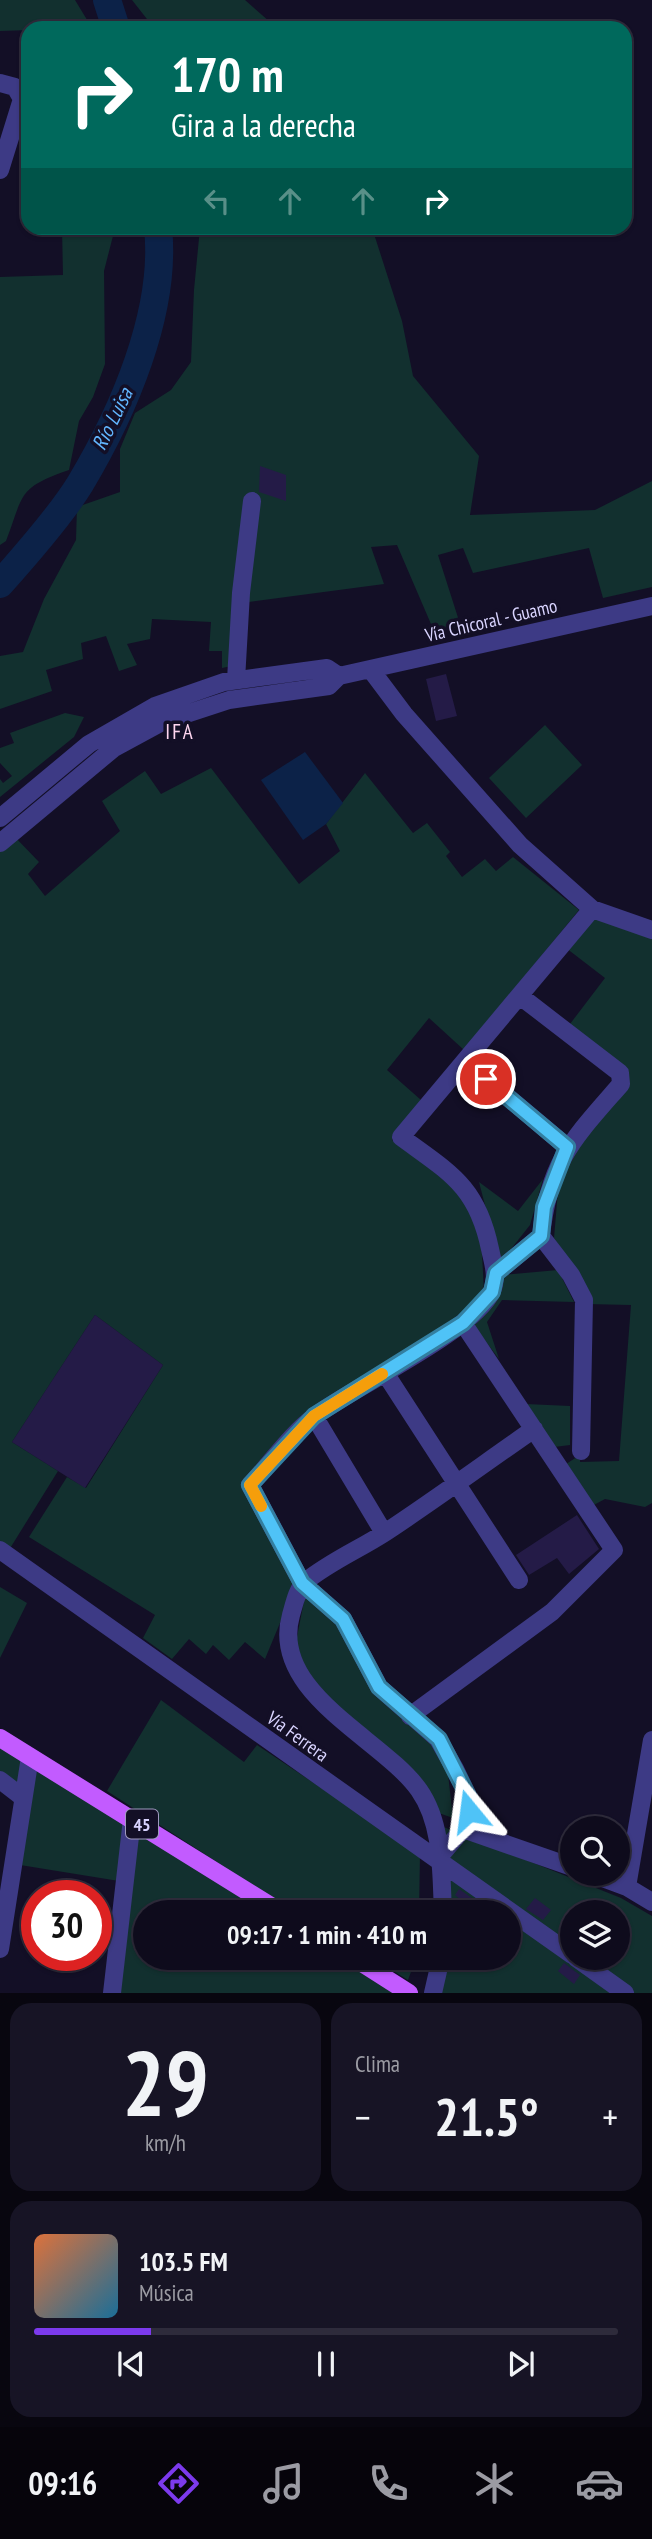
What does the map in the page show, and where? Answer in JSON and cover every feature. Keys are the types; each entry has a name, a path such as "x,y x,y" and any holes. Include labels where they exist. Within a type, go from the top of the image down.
{"main road":[{"name":"45","path":"0,1738 261,1900"},
{"path":"373,1970 410,1993"}],"street":[{"path":"8,85 21,98"},
{"path":"0,170 21,102"},
{"path":"230,688 252,501"},
{"name":"Vía Chicoral - Guamo","path":"0,844 73,771 103,734 155,706 327,668 339,676 371,670 652,606"},
{"path":"371,670 404,714 520,845 592,909 652,930"},
{"name":"Vía Chicoral - Guamo","path":"0,818 73,771"},
{"path":"441,1860 463,1829 469,1811 469,1798 439,1739 379,1687 343,1619 302,1583 250,1485 314,1416 463,1323 492,1292 496,1273 486,1229 476,1203 458,1179 401,1137 592,909"},
{"path":"520,996 620,1073 621,1084 567,1147 544,1207 541,1236 571,1275 584,1300 581,1451"},
{"path":"466,1062 567,1147"},
{"path":"496,1273 541,1236"},
{"path":"410,1716 552,1612 614,1550 463,1323"},
{"path":"385,1373 519,1580"},
{"path":"314,1416 384,1533"},
{"path":"443,1900 441,1860 429,1808 418,1788 334,1713 300,1675 289,1652 289,1623 302,1583 384,1533 534,1429"},
{"name":"Vía Ferrera","path":"0,1550 560,1947"},
{"path":"630,1868 652,1740"},
{"path":"0,1949 30,1757"},
{"path":"0,1780 22,1797"},
{"path":"112,1993 132,1819"},
{"path":"463,1829 560,1863"},
{"path":"627,1886 652,1902"},
{"path":"433,1993 438,1970"},
{"name":"Vía Ferrera","path":"592,1970 625,1993"}],"green space":[{"path":"0,0 75,0 88,21 21,21 21,30 0,31"},
{"path":"132,0 245,0 269,21 148,21"},
{"path":"62,235 113,235 104,271 105,364 93,397 79,421 69,470 31,488 20,503 6,541 0,545 0,277 63,275"},
{"path":"199,235 373,235 402,321 413,376 479,456 470,515 595,510 652,481 652,587 603,598 589,548 473,573 463,548 438,555 461,627 434,631 397,545 371,547 384,584 241,603 241,664 222,668 222,651 209,651 211,622 152,619 150,639 127,644 137,665 119,671 106,636 81,643 83,659 46,670 52,691 0,709 0,656 23,652 44,599 76,540 77,507 120,492 120,449 135,413 171,390 191,362"},
{"path":"65,713 84,717 74,737 0,797 0,779 3,783 12,776 0,763 0,748 14,743 10,733"},
{"path":"545,725 582,765 526,818 489,778"},
{"path":"211,768 299,884 340,851 326,824 365,773 413,833 427,823 450,852 446,856 462,877 485,859 496,871 513,857 579,910 464,1050 429,1018 387,1070 421,1100 392,1140 445,1181 470,1207 480,1237 484,1292 458,1322 309,1413 245,1484 297,1582 265,1659 245,1642 229,1660 213,1645 206,1654 189,1639 172,1659 143,1638 155,1615 29,1537 67,1477 86,1488 163,1365 95,1315 12,1442 58,1471 9,1550 0,1545 0,846 13,835 39,862 28,874 45,896 120,831 102,801 145,771 161,794"},
{"path":"593,915 652,937 652,1503 645,1507 605,1499 590,1507 563,1466 580,1455 580,1462 619,1461 631,1305 586,1304 582,1282 554,1238 560,1167 625,1085 570,1024 605,978 566,948"},
{"path":"543,1179 530,1225 500,1263 479,1182 518,1211"},
{"path":"558,1270 574,1302 502,1300 487,1322 499,1359 471,1322 503,1275"},
{"path":"526,1404 570,1406 570,1445 554,1447"},
{"path":"0,1587 27,1603 0,1658"},
{"path":"306,1591 339,1624 432,1740 448,1774 453,1818 433,1811 309,1678 295,1647"},
{"path":"161,1700 244,1762 257,1745 420,1854 419,1900 276,1900 107,1791"},
{"path":"0,1744 24,1761 19,1790 0,1775"},
{"path":"33,1767 126,1821 119,1881 14,1864"},
{"path":"436,1824 560,1874 560,1886 591,1886 624,1900 560,1900 560,1970 630,1970 630,1903 652,1916 652,1993 426,1993 430,1970 521,1970 521,1900 434,1900"},
{"path":"135,1825 258,1900 133,1900 133,1970 370,1970 405,1993 118,1993"},
{"path":"392,1970 412,1970 408,1980"}],"water":[{"path":"305,752 343,803 326,824 303,840 261,780"}],"building":[{"path":"260,466 286,475 286,501 259,492"},
{"path":"446,674 457,716 436,721 426,679"},
{"path":"95,1315 163,1365 85,1488 12,1442"},
{"path":"577,1515 599,1549 569,1574 557,1558 529,1575 516,1555"},
{"path":"459,1889 475,1900 461,1900 455,1895"},
{"path":"535,1898 551,1910 543,1920 526,1909"},
{"path":"560,1968 573,1970 580,1975 574,1984 558,1971"}],"waterway":[{"name":"Río Luisa","path":"107,0 114,21"},
{"name":"Río Luisa","path":"0,584 72,496 112,425 139,360 149,327 156,293 158,235"}],"slow traffic":[{"path":"261,1506 250,1485 314,1416 382,1374"}],"district":[{"name":"IFA","path":"180,731"}],"route":[{"path":"469,1811 469,1798 439,1739 379,1687 343,1619 302,1583 250,1485 314,1416 463,1323 492,1292 496,1273 541,1236 544,1207 567,1147 486,1079"}]}
